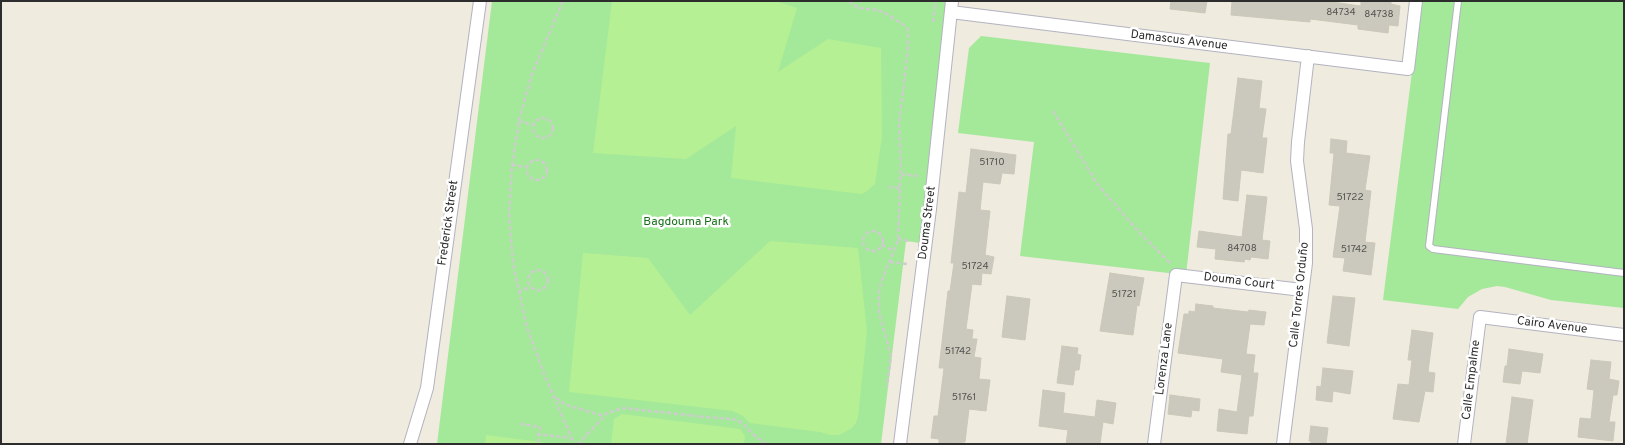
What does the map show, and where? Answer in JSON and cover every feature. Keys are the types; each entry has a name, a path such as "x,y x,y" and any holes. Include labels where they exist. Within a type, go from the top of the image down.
{"street":[{"name":"Frederick Street","path":"410,444 427,388 480,1"},
{"name":"Damascus Avenue","path":"952,7 1408,68 1416,1"},
{"name":"Douma Street","path":"900,444 930,209 952,7"},
{"name":"Calle Torres Orduño","path":"1283,444 1307,245 1298,152 1308,56"},
{"name":"Douma Court","path":"1176,275 1302,290"},
{"name":"Lorenza Lane","path":"1154,444 1176,275"},
{"name":"Cairo Avenue","path":"1480,317 1624,335"},
{"name":"Calle Empalme","path":"1464,444 1480,317"}],"lane":[{"path":"1458,1 1429,246 1433,249 1624,272"}],"path":[{"path":"563,1 541,49 519,121 512,165 509,215 513,263 527,328 554,398 572,438 576,444 608,413 624,408 730,418 742,423 766,444"},
{"path":"849,1 858,8 877,10 884,13 904,25 908,30 908,48 899,124 901,174 898,239 881,282 878,302 891,356 887,387"},
{"path":"934,22 936,1"},
{"path":"1053,111 1098,185 1139,232 1175,267 1176,275"},
{"path":"545,118 551,122 552,131 548,136 541,138 533,132 533,125 536,120 545,118"},
{"path":"519,121 533,125"},
{"path":"540,160 545,164 546,173 542,178 532,179 528,174 527,167 531,162 540,160"},
{"path":"512,165 527,167"},
{"path":"901,174 918,176"},
{"path":"889,187 900,188"},
{"path":"870,232 879,233 883,239 882,245 877,250 868,250 863,242 864,236 870,232"},
{"path":"898,239 910,241"},
{"path":"882,245 894,252"},
{"path":"890,262 907,264"},
{"path":"518,292 530,287 540,290 546,286 548,280 545,274 536,270 531,273 528,282 530,287"},
{"path":"554,398 566,405 605,416"},
{"path":"520,424 540,427 538,442"},
{"path":"538,434 572,438"}],"green space":[{"name":"Bagdouma Park","path":"492,1 957,1 927,244 906,241 881,444 437,444"},
{"path":"612,1 776,1 797,8 778,72 828,39 881,48 882,136 875,184 861,194 731,178 736,126 686,159 593,153"},
{"path":"1421,1 1624,1 1624,308 1551,300 1497,286 1482,289 1468,297 1458,309 1383,300"},
{"path":"981,36 1210,63 1186,275 1020,256 1034,142 958,133 969,48"},
{"path":"770,241 858,248 867,331 858,417 852,428 839,435 830,435 750,423 743,416 733,411 569,392 583,253 648,258 690,315"},
{"path":"622,414 740,429 745,436 744,444 611,444 614,419"},
{"path":"486,435 556,444 485,444"}],"building":[{"path":"1171,1 1207,1 1205,13 1170,9"},
{"path":"1232,1 1324,1 1361,6 1361,1 1391,1 1391,4 1400,6 1398,26 1389,25 1388,33 1358,29 1358,25 1310,19 1310,22 1231,15"},
{"path":"1238,78 1262,81 1259,108 1266,109 1262,138 1267,138 1263,173 1241,170 1238,201 1223,199 1228,134 1231,134"},
{"path":"1331,139 1347,141 1346,153 1370,156 1365,190 1371,191 1365,242 1375,243 1371,275 1343,271 1345,258 1333,257 1340,206 1329,205 1334,153 1330,153"},
{"path":"971,149 1016,155 1014,174 1002,173 1000,184 983,182 980,210 990,211 985,255 994,257 991,274 982,273 981,285 972,284 966,329 973,330 972,339 977,339 974,357 981,358 979,379 990,380 986,411 969,409 965,442 939,444 939,439 931,438 934,416 938,416 944,368 939,368 948,291 950,291 954,263 951,263 959,192 966,193"},
{"path":"1247,195 1267,197 1262,240 1270,241 1268,259 1251,257 1250,260 1245,259 1244,262 1215,259 1216,249 1197,247 1199,231 1242,237"},
{"path":"1110,273 1144,278 1139,306 1137,305 1133,335 1100,331"},
{"path":"1007,296 1030,299 1025,340 1002,337"},
{"path":"1333,296 1355,298 1349,346 1327,343"},
{"path":"1196,304 1248,312 1249,310 1266,312 1264,325 1250,324 1246,354 1255,355 1253,373 1258,373 1253,416 1249,416 1247,434 1217,431 1219,409 1237,412 1242,375 1221,372 1223,359 1178,353 1184,314 1189,314 1189,311 1195,312"},
{"path":"1412,330 1433,333 1428,372 1435,373 1433,392 1425,391 1419,422 1393,419 1398,384 1409,385 1412,360 1408,360"},
{"path":"1062,346 1078,348 1077,354 1081,355 1079,370 1075,370 1073,385 1057,383"},
{"path":"1509,349 1543,354 1540,373 1522,371 1520,384 1503,382"},
{"path":"1591,360 1611,362 1609,379 1619,381 1617,395 1613,395 1609,422 1615,422 1613,441 1578,437 1580,418 1591,419 1594,390 1587,389"},
{"path":"1323,368 1353,371 1350,394 1333,391 1332,402 1316,400 1317,386 1321,387"},
{"path":"1043,390 1065,393 1063,413 1095,417 1097,400 1116,403 1113,424 1103,422 1100,444 1066,444 1068,430 1039,426"},
{"path":"1170,395 1200,399 1199,411 1192,410 1191,417 1168,414"},
{"path":"1512,397 1533,400 1527,444 1506,444"},
{"path":"1311,426 1328,428 1326,444 1311,444 1311,441 1309,441"}]}
